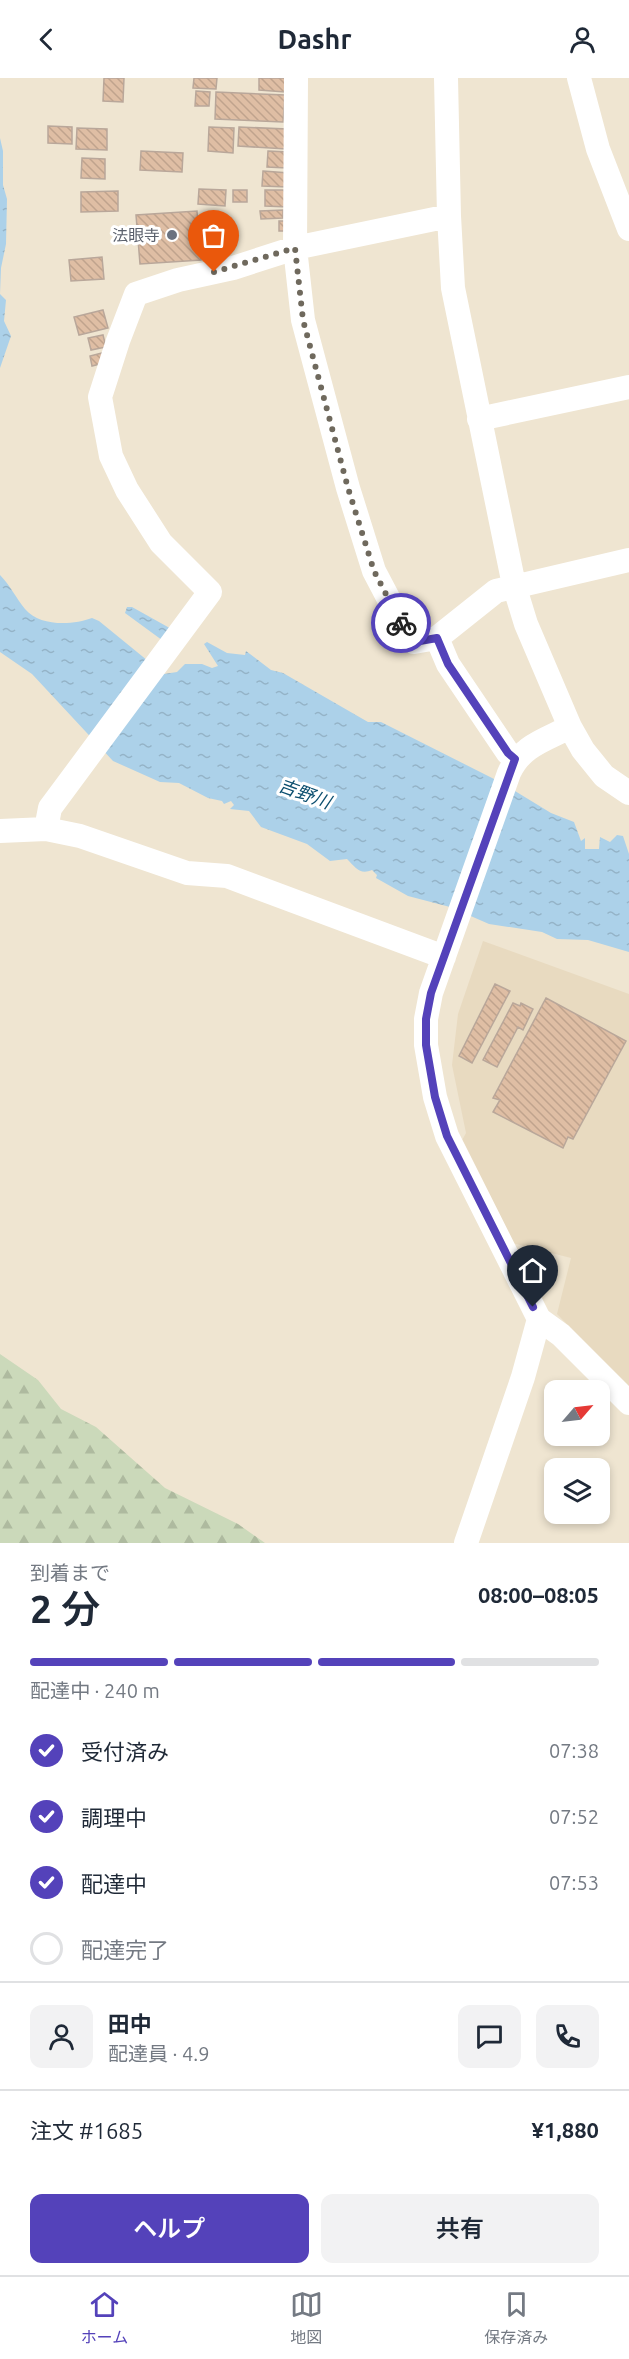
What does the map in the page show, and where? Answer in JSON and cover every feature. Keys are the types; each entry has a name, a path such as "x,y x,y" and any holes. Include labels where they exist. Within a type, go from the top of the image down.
{"street":[{"path":"296,78 295,248 303,320 348,488 374,571 405,630 414,642 437,638 496,591 629,560"},
{"path":"446,78 453,288 514,585 526,624 570,727 583,750 604,776 629,794"},
{"path":"579,78 598,148 629,227"},
{"path":"46,829 50,808 210,592 161,543 127,490 111,456 100,397 136,294 178,280 233,268 295,248 449,216"},
{"path":"479,419 629,387"},
{"path":"437,638 448,664 508,753 512,766"},
{"path":"570,727 530,747 512,766 431,993 426,1019 426,1045 435,1097 447,1136 539,1319 561,1335 629,1403"},
{"path":"0,831 46,829 80,836 187,873 227,876 448,946"},
{"path":"465,1543 523,1377 539,1319"}],"shaded area":[{"path":"483,941 629,994 629,1387 557,1314 571,1258 512,1243 461,1142 466,1133 452,1065 458,1014"}],"green space":[{"path":"0,1354 38,1380 61,1409 96,1427 165,1488 238,1524 265,1543 0,1543"}],"water":[{"path":"0,138 3,151 3,185 7,199 6,244 1,268 0,294"},
{"path":"0,294 6,300 4,321 11,336 0,368"},
{"name":"吉野川","path":"0,575 31,615 57,623 92,618 99,621 164,674 177,672 185,664 202,664 212,668 218,666 204,644 207,642 227,653 245,655 246,651 271,670 283,673 368,722 381,722 500,782 551,813 574,822 581,841 585,838 585,849 599,849 600,837 610,842 617,835 623,836 629,854 629,952 588,940 557,939 542,932 489,924 450,907 408,896 376,878 377,875 372,870 361,871 347,859 330,861 307,844 261,827 249,811 230,809 234,805 231,801 224,804 222,801 208,798 179,783 160,782 113,761 32,674 0,652"},
{"path":"127,607 132,607 175,631 166,643 125,613"}],"building":[{"path":"104,78 124,78 123,102 103,101"},
{"path":"194,78 217,78 216,89 193,88"},
{"path":"259,78 286,78 285,92 259,90"},
{"path":"196,91 210,92 209,106 195,106"},
{"path":"216,92 285,95 283,122 215,119"},
{"path":"48,126 72,127 72,144 48,143"},
{"path":"209,127 234,128 233,153 208,151"},
{"path":"239,127 287,129 286,149 238,146"},
{"path":"77,128 107,129 107,150 76,149"},
{"path":"141,151 183,153 182,172 140,170"},
{"path":"268,151 288,152 287,168 267,167"},
{"path":"82,158 105,159 105,179 81,178"},
{"path":"263,171 289,173 288,187 262,186"},
{"path":"199,189 226,190 225,206 198,204"},
{"path":"233,190 247,190 247,202 233,202"},
{"path":"265,190 287,190 288,207 265,206"},
{"path":"118,191 118,211 81,212 81,192"},
{"path":"283,210 283,218 261,219 260,211"},
{"name":"法眼寺","path":"197,211 198,224 206,224 208,247 200,247 201,260 140,264 136,215"},
{"path":"279,221 288,221 289,231 279,231"},
{"path":"222,251 224,258 211,260 210,253"},
{"path":"102,257 104,279 71,281 69,260"},
{"path":"103,310 108,328 79,335 74,317"},
{"path":"103,335 106,347 91,350 88,338"},
{"path":"102,353 104,363 92,366 90,356"},
{"path":"495,984 510,991 472,1063 459,1056"},
{"path":"546,998 626,1041 573,1139 568,1137 563,1148 493,1112 500,1100 493,1098"},
{"path":"513,1003 520,1006 521,1003 533,1009 523,1030 518,1027 497,1067 483,1060"}],"way so far":[{"path":"214,272 295,248 303,320 348,488 374,571 401,623"}],"place":[{"name":"法眼寺","path":"172,235"}],"route":[{"path":"401,623 414,642 437,638 448,664 508,753 515,759 431,993 426,1019 426,1045 435,1097 447,1136 533,1307"}]}
